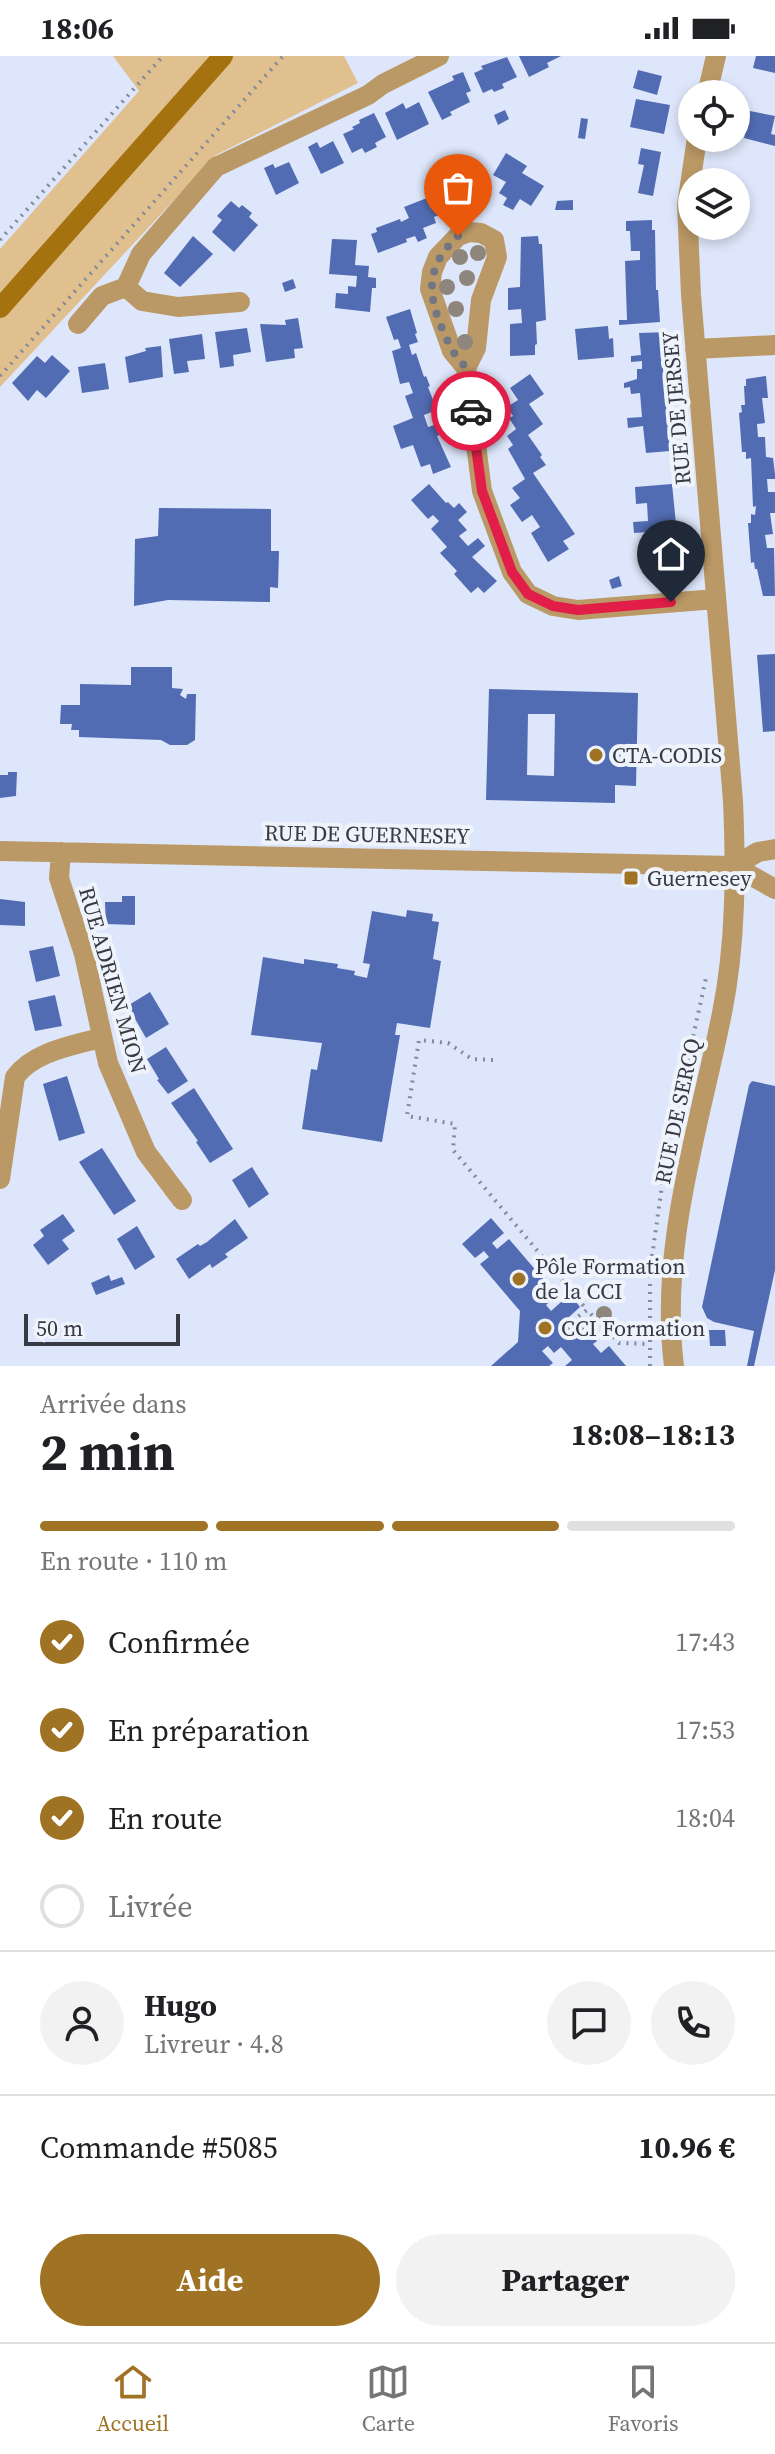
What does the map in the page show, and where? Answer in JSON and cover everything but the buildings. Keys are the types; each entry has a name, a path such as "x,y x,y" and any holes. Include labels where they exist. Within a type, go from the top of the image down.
{"main road":[{"path":"0,308 223,56"}],"street":[{"path":"78,324 102,296 126,287 141,254 216,167 368,95 383,84 439,56"},
{"path":"710,80 716,56"},
{"name":"RUE DE JERSEY","path":"695,152 687,205 695,349 733,801 734,866"},
{"path":"466,368 476,348 481,300 497,257 494,240 481,233 469,232 458,236 438,257 430,289 452,351 466,368 482,491 512,572 528,594 553,606 578,610 716,599"},
{"path":"126,287 142,301 178,307 240,302"},
{"path":"695,349 775,345"},
{"path":"734,866 758,852 775,849"},
{"name":"RUE DE GUERNESEY","path":"0,851 734,866"},
{"name":"RUE ADRIEN MION","path":"61,852 59,878 84,954 100,1038 108,1063 146,1152 182,1200"},
{"path":"734,866 775,889"},
{"name":"RUE DE SERCQ","path":"674,1366 671,1291 675,1250 684,1186 723,1010 731,939 734,866"},
{"path":"0,1179 15,1077 23,1066 37,1058 100,1038"}],"path":[{"path":"0,240 163,56"},
{"path":"0,376 283,56"},
{"path":"493,1060 472,1059 448,1043 419,1040 407,1116 455,1124 453,1150 587,1310 619,1343 648,1344"},
{"path":"572,1321 587,1310"}],"shaded area":[{"path":"113,56 344,56 358,83 216,155 0,387 0,249 139,91"}],"way so far":[{"path":"458,236 438,257 430,289 452,351 466,368 471,411"}],"place":[{"name":"CTA-CODIS","path":"596,755"},
{"name":"Guernesey","path":"631,878"},
{"name":"Pôle Formation de la CCI","path":"519,1279"},
{"name":"CCI Formation","path":"545,1328"}],"route":[{"path":"471,411 482,491 512,572 528,594 553,606 578,610 671,602"}]}
